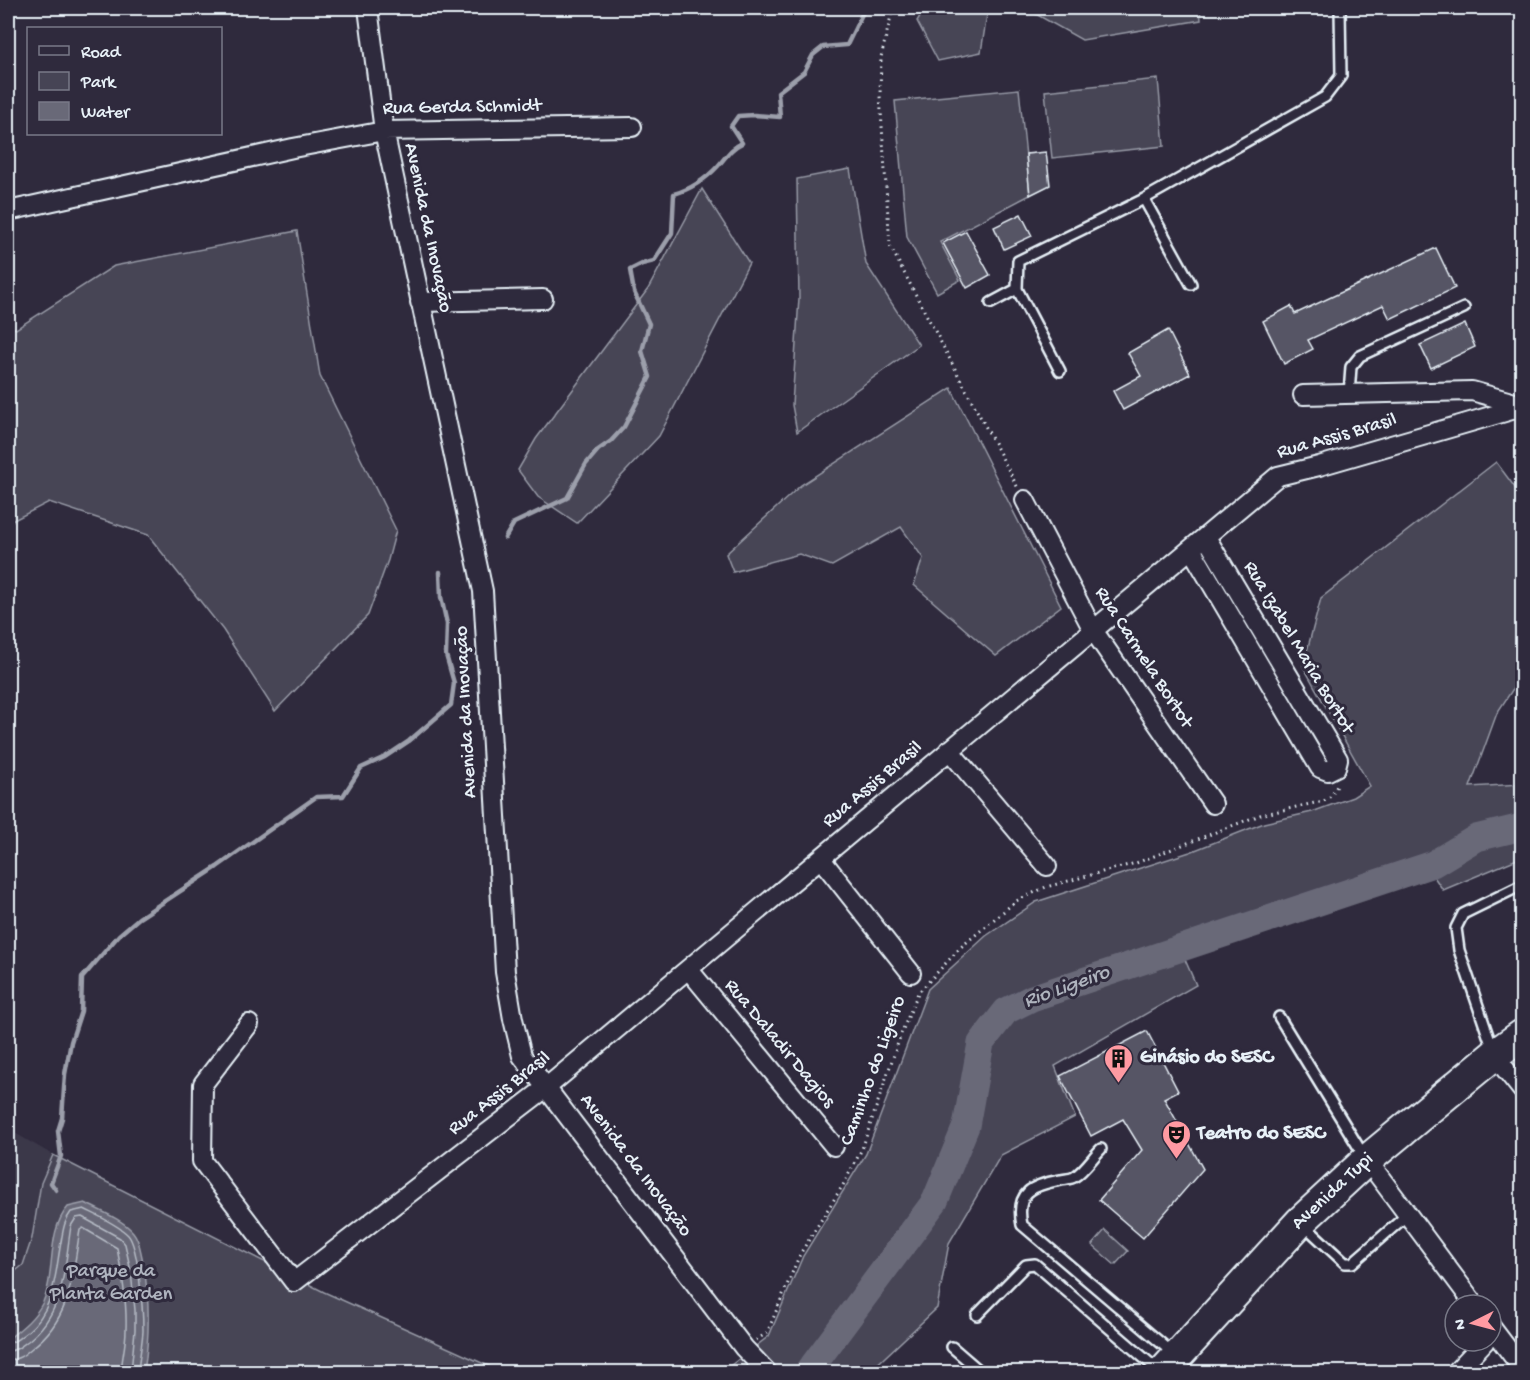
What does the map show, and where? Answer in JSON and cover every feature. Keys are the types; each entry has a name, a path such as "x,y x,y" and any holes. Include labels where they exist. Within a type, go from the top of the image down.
{"main road":[{"name":"Avenida Tupi","path":"1167,1367 1300,1222 1367,1160 1494,1055 1522,1035"}],"street":[{"name":"Avenida da Inovação","path":"368,8 384,131 483,591 505,972 522,1056 744,1348 767,1372"},
{"name":"Rua Gerda Schmidt","path":"8,212 294,148 384,131 632,127"},
{"path":"420,302 543,299"},
{"name":"Rua Assis Brasil","path":"1303,395 1472,391 1522,406"},
{"name":"Rua Assis Brasil","path":"249,1024 203,1084 202,1161 294,1282 547,1087 1278,476 1522,406"},
{"name":"Rua Carmela Bortot","path":"1025,500 1093,630 1213,804"},
{"name":"Rua Izabel Maria Bortot","path":"1191,549 1320,768 1328,771 1336,767 1338,759 1206,537"},
{"path":"949,750 1047,866"},
{"path":"821,859 911,973"},
{"name":"Rua Daladir Dagios","path":"688,970 834,1146"},
{"path":"1494,1055 1522,1090"},
{"path":"1367,1160 1466,1293"},
{"path":"1503,1347 1522,1368"},
{"path":"1456,1372 1473,1353"}],"lane":[{"path":"1060,371 1017,289 1018,261 1144,199 1325,97 1341,76 1341,8"},
{"path":"1144,199 1191,284"},
{"path":"991,303 1017,289"},
{"path":"1349,394 1351,367 1360,356 1464,308"},
{"path":"1494,1055 1459,950 1456,928 1463,914 1522,885"},
{"path":"1279,1017 1367,1160"},
{"path":"1101,1149 1074,1177 1033,1187 1026,1193 1020,1213 1022,1225 1167,1367"},
{"path":"1300,1222 1345,1263 1352,1263 1407,1215"},
{"path":"977,1315 1026,1265 1035,1264 1167,1367"},
{"path":"952,1347 981,1372"}],"path":[{"path":"893,8 881,57 880,86 890,246 1025,500"},
{"name":"Caminho do Ligeiro","path":"744,1348 767,1333 800,1254 843,1185 862,1149 901,1034 918,993 961,947 1016,901 1046,887 1136,863 1260,815 1324,801 1332,795 1345,768 1338,759"}],"shaded area":[{"path":"8,1129 53,1155 41,1183 32,1238 23,1265 8,1277"}],"green space":[{"path":"925,8 988,8 981,52 938,61 917,21"},
{"path":"1025,8 1200,8 1201,20 1082,40"},
{"path":"1158,79 1164,146 1052,158 1045,91"},
{"path":"1019,89 1030,195 940,242 960,280 937,293 907,237 895,101"},
{"path":"850,169 866,264 919,345 797,432 792,405 799,298 797,179"},
{"path":"702,189 749,263 659,436 577,523 538,497 518,470 536,439 648,289"},
{"path":"297,231 320,376 396,530 368,615 275,711 223,630 148,535 49,502 8,523 8,325 16,329 114,266"},
{"path":"951,388 1061,606 996,656 914,585 923,558 901,527 832,566 799,554 733,572 726,554 801,485"},
{"path":"1496,462 1522,497 1522,675 1497,713 1470,787 1522,784 1522,857 1443,890 1430,871 1183,955 1196,985 1055,1066 1075,1117 1001,1155 949,1243 937,1308 869,1372 722,1372 769,1336 803,1256 866,1154 928,989 986,936 1036,902 1190,852 1264,823 1312,812 1353,797 1370,786 1303,666 1321,598"},
{"name":"Parque da Planta Garden","path":"53,1155 324,1292 502,1372 8,1372 8,1277 23,1265 32,1238 41,1183"},
{"path":"1105,1230 1128,1251 1115,1265 1092,1245"}],"water":[{"path":"85,1203 123,1223 133,1232 138,1241 145,1272 148,1301 144,1372 8,1372 8,1339 32,1318 40,1308 47,1291 54,1240 61,1217 68,1207"}],"building":[{"path":"1046,152 1050,185 1030,195 1026,154"},
{"path":"1021,214 1032,236 1004,249 994,227"},
{"path":"966,231 990,275 967,288 943,243"},
{"path":"1436,248 1455,288 1390,319 1383,305 1308,340 1313,349 1284,364 1263,321 1291,306 1295,314"},
{"path":"1465,324 1475,347 1431,368 1420,345"},
{"path":"1168,330 1190,374 1123,410 1113,391 1141,376 1128,353"},
{"path":"1147,1031 1178,1091 1164,1098 1203,1169 1143,1238 1099,1200 1142,1150 1123,1119 1091,1136 1060,1076"}],"waterway":[{"path":"505,538 514,523 567,498 586,464 624,427 650,377 642,351 649,324 634,292 630,270 654,261 672,233 674,194 703,179 742,143 731,126 738,116 780,117 778,92 804,72 813,55 823,47 847,45 862,14 868,8"},
{"path":"56,1190 51,1183 61,1156 58,1131 62,1118 65,1074 71,1042 81,1011 82,978 119,935 139,918 217,867 316,797 343,796 361,768 385,757 409,741 451,705 454,683 446,655 447,624 441,597 440,572"},
{"name":"Rio Ligeiro","path":"808,1372 935,1201 966,1126 981,1043 1006,1011 1032,998 1433,864 1476,838 1522,827"}],"place":[{"name":"Ginásio do SESC","path":"1119,1084"},
{"name":"Teatro do SESC","path":"1176,1160"}]}
